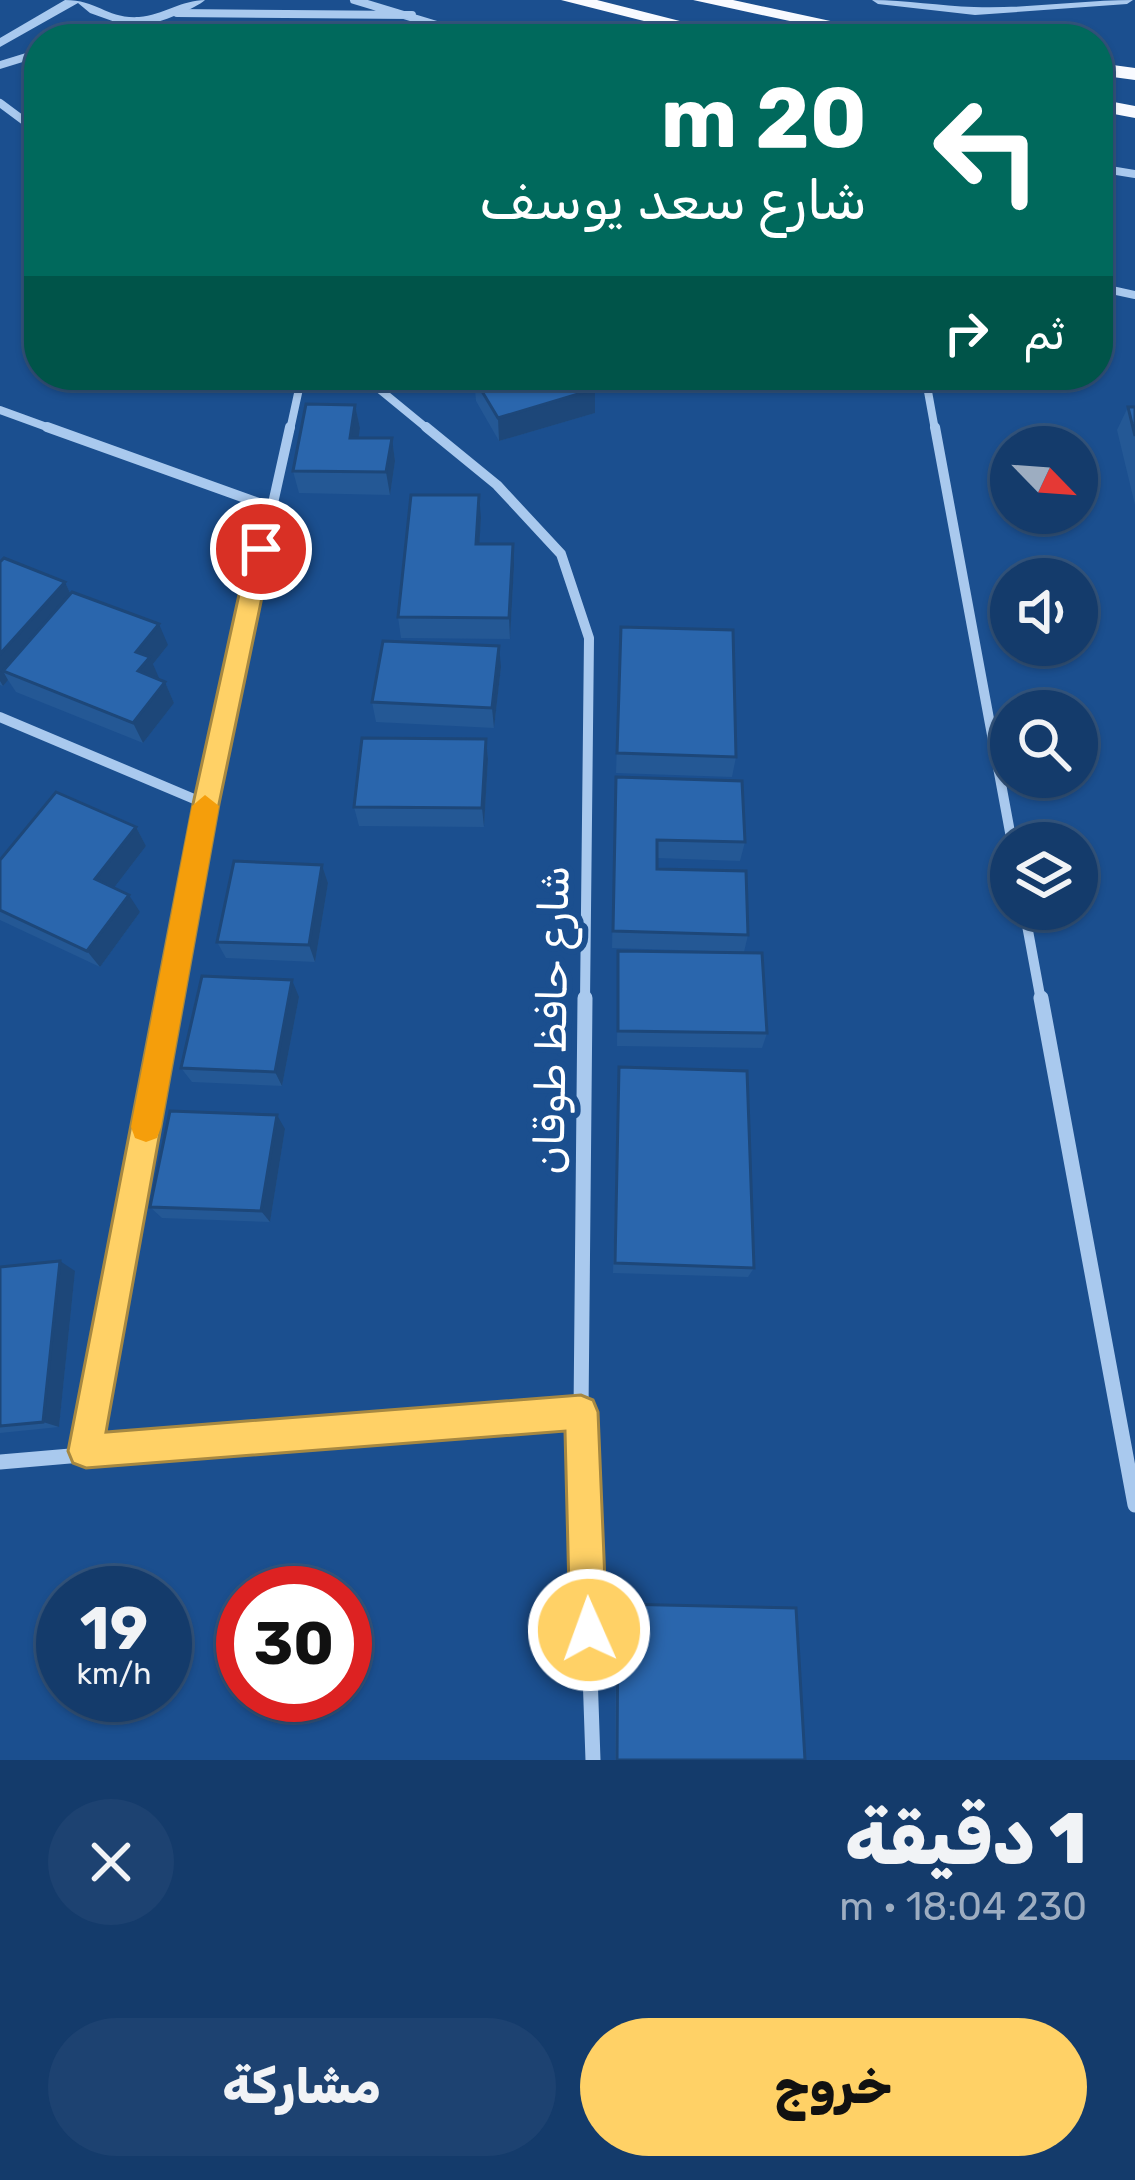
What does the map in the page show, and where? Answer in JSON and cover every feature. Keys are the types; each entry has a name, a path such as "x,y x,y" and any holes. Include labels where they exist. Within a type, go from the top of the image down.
{"highway":[{"path":"571,0 676,24"},
{"path":"703,0 827,24"}],"street":[{"path":"35,24 79,0 99,14 141,20"},
{"path":"176,13 199,0"},
{"path":"354,0 439,24"},
{"path":"878,0 975,11 1127,0"},
{"path":"129,24 176,13 412,15"},
{"path":"86,1451 206,804 298,390"},
{"name":"شارع حافظ طوقان","path":"380,390 497,485 561,554 589,638 581,1412 593,1760"},
{"path":"929,390 1008,822"},
{"path":"0,410 270,506"},
{"path":"0,718 206,804"},
{"path":"1028,930 1135,1505"},
{"path":"0,1462 581,1412"}],"building":[{"path":"481,390 592,390 498,418"},
{"path":"306,404 355,405 350,438 392,438 386,472 293,471"},
{"path":"1128,407 1135,407 1135,436"},
{"path":"411,495 479,495 476,544 513,544 509,618 398,617"},
{"path":"4,558 65,582 0,654 0,562"},
{"path":"72,592 159,624 136,652 150,657 138,671 165,682 133,723 3,671"},
{"path":"621,627 733,630 736,757 617,753"},
{"path":"383,641 499,646 492,708 372,702"},
{"path":"362,738 486,739 482,808 354,807"},
{"path":"616,777 742,781 745,842 657,840 657,869 746,871 748,935 613,931"},
{"path":"56,792 136,827 95,879 129,895 87,951 0,910 0,860"},
{"path":"234,861 322,865 309,945 217,942"},
{"path":"618,951 762,953 767,1033 618,1031"},
{"path":"202,976 292,980 275,1072 181,1068"},
{"path":"619,1067 747,1071 754,1268 615,1263"},
{"path":"170,1111 277,1115 261,1211 150,1207"},
{"path":"60,1261 43,1422 0,1426 0,1267"},
{"path":"618,1604 796,1608 805,1760 617,1760"}],"slow traffic":[{"path":"146,1127 205,806"}],"route":[{"path":"261,549 206,804 86,1451 581,1412 589,1630"}]}
